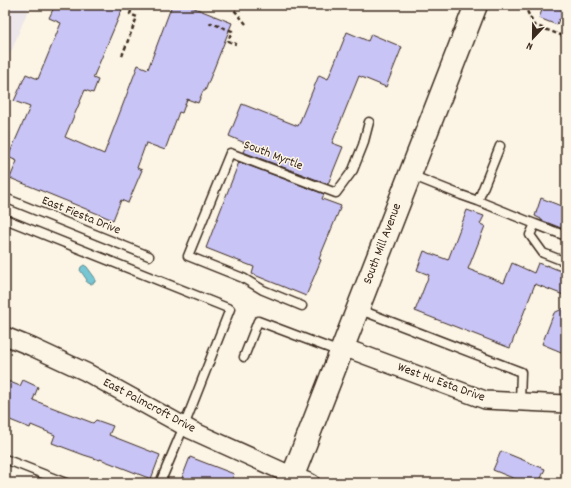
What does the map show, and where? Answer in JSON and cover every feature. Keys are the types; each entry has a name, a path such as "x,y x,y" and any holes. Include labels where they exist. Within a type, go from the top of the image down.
{"main road":[{"name":"South Mill Avenue","path":"298,481 342,350 476,5"}],"street":[{"name":"East Palmcroft Drive","path":"5,336 32,346 86,372 184,426 298,481"},
{"name":"West Hu Esta Drive","path":"342,350 485,400 566,404"}],"lane":[{"name":"South Myrtle","path":"302,306 263,290 243,278 188,256 230,153 336,194 353,170 363,145 369,122"},
{"path":"478,201 500,146"},
{"path":"410,175 566,236"},
{"name":"East Fiesta Drive","path":"5,198 149,256"},
{"path":"5,219 230,309 160,483"},
{"path":"535,224 530,235 543,253 566,262"},
{"path":"358,308 521,372 520,402"},
{"path":"244,357 258,321 342,350"},
{"path":"5,459 66,483"}],"path":[{"path":"122,56 137,17 130,14 133,5"},
{"path":"230,5 246,24"},
{"path":"530,5 527,11 534,24 566,37"},
{"path":"210,25 211,23 232,31 228,40 236,44"}],"shaded area":[{"path":"5,5 30,5 5,67"}],"water":[{"path":"84,265 95,278 95,282 91,284 86,282 87,280 80,270"}],"building":[{"path":"55,5 124,5 93,78 98,80 93,93 85,90 65,137 104,154 138,65 148,69 172,5 187,5 232,23 205,91 203,91 198,103 187,99 182,113 179,112 165,150 146,143 137,168 142,170 128,203 121,200 113,220 10,178 17,161 8,157 30,107 14,101 26,74 38,79 61,23 49,18"},
{"path":"544,5 566,5 566,22 559,19 557,25 539,18"},
{"path":"347,32 368,41 371,34 402,47 386,87 359,76 332,143 343,147 328,184 243,152 247,144 229,136 242,104 298,126 319,75 328,79"},
{"path":"239,162 324,194 322,199 341,206 319,259 321,260 306,296 252,274 254,267 206,248"},
{"path":"541,198 566,208 566,230 535,216"},
{"path":"467,210 484,216 480,224 485,226 468,269 504,283 512,263 534,273 538,263 566,273 566,296 535,284 510,348 415,311 429,275 417,270 424,251 448,260"},
{"path":"566,307 566,354 542,344 554,313"},
{"path":"5,380 20,386 23,380 38,387 33,400 93,423 96,420 113,426 109,435 160,455 151,479 100,459 84,455 52,443 55,435 31,425 30,428 5,418"},
{"path":"501,451 545,469 539,483 525,483 493,470"},
{"path":"190,457 234,474 231,483 180,483"}]}
